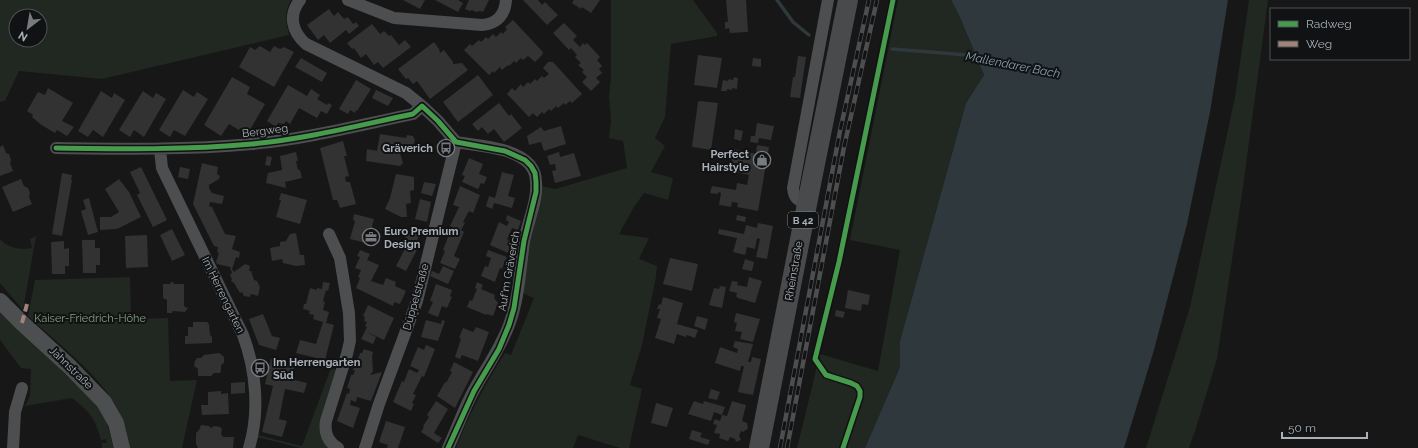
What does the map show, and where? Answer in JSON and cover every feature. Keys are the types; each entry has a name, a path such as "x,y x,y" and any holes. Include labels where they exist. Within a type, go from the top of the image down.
{"main road":[{"name":"Rheinstraße","path":"759,448 785,321 806,204 848,3"}],"street":[{"path":"300,0 293,11 293,25 300,39 306,44 406,93 438,121 456,142"},
{"path":"348,0 394,18 482,25 497,21 505,10 506,0"},
{"path":"806,204 797,200 793,196 793,188 828,0 848,3"},
{"name":"Bergweg","path":"56,148 160,149 253,144 305,136 413,114 422,106"},
{"name":"Düppelstraße","path":"365,448 379,404 417,301 456,142"},
{"name":"Auf'm Gräverich","path":"448,448 474,391 498,349 509,325 514,308 524,241 536,192 535,173 525,160 517,155 505,151 456,142"},
{"name":"Im Herrengarten","path":"160,149 162,168 243,336 248,350 252,365 255,394 252,438 249,448"},
{"path":"329,234 340,258 350,328 350,340 347,354 326,421 325,430 333,445 338,448"},
{"name":"Jahnstraße","path":"0,301 69,366 104,402 116,423 122,448"},
{"path":"13,448 16,412 22,388"}],"green space":[{"path":"0,0 291,0 286,13 286,22 289,35 102,79 19,71 5,101 0,102"},
{"path":"611,0 693,0 717,33 717,36 671,44 665,117 655,138 665,146 651,172 673,178 668,200 644,193 634,207 619,234 649,238 639,259 657,266 642,345 630,385 642,389 629,448 620,448 578,435 573,448 456,448 472,411 491,376 505,353 511,355 534,298 520,292 541,186 555,189 627,168 623,141 609,138 611,120 609,96 611,77"},
{"path":"898,0 951,0 959,15 984,75 966,103 900,341 900,367 865,448 797,448 820,354 878,371 900,250 850,240"},
{"path":"1249,0 1268,0 1243,187 1217,359 1189,448 1146,448 1190,307 1235,97"},
{"path":"36,236 23,310 0,283 0,239 10,246 28,249 32,248 30,239"},
{"name":"Kaiser-Friedrich-Höhe","path":"130,277 131,319 168,318 170,381 197,380 182,448 129,448 121,416 112,399 91,373 28,316 35,280"},
{"name":"Kaiser-Friedrich-Höhe","path":"0,308 92,397 105,416 114,448 102,448 102,443 107,443 106,439 101,440 91,416 72,398 25,406 30,396 31,369 21,368 0,340"},
{"path":"331,368 337,370 321,420 330,448 300,448 257,437 258,435 302,446"}],"water":[{"path":"951,0 1228,0 1210,112 1187,224 1154,350 1124,448 865,448 900,367 900,341 966,103 984,75 959,15"}],"building":[{"path":"403,0 425,0 420,9"},
{"path":"435,0 458,0 463,3 458,12"},
{"path":"469,0 489,0 483,12 476,12 465,9"},
{"path":"523,0 538,0 542,5 545,2 558,15 547,25"},
{"path":"574,0 600,0 591,13 572,3"},
{"path":"726,0 746,0 748,32 730,33 729,28 725,29 725,22 728,22"},
{"path":"329,9 334,16 338,12 344,19 348,17 353,24 356,22 359,26 349,34 346,30 330,43 324,35 318,40 307,25"},
{"path":"513,20 543,52 542,55 535,62 528,56 523,60 521,58 516,63 514,61 502,70 500,67 494,73 493,71 489,75 464,50 470,44 472,46 479,40 481,42 486,37 488,39 493,34 496,37 501,32 503,34 507,29 505,27"},
{"path":"564,23 577,36 573,40 580,47 583,43 585,45 587,43 600,57 597,60 602,66 599,69 602,73 596,78 600,82 591,91 582,82 587,77 582,72 584,70 578,65 581,63 575,57 577,55 571,48 569,50 553,33"},
{"path":"372,24 380,34 384,31 389,36 391,35 399,45 405,40 411,47 383,68 378,62 374,65 366,54 361,58 354,48 352,49 347,43"},
{"path":"434,42 440,53 444,50 453,64 462,63 468,70 430,99 417,81 413,84 408,78 406,79 398,69"},
{"path":"260,46 270,52 274,46 280,49 284,47 294,52 274,87 239,67 250,47 255,50"},
{"path":"698,55 722,58 717,88 694,85"},
{"path":"798,56 806,57 800,98 790,97"},
{"path":"301,58 327,73 322,82 295,67"},
{"path":"753,58 761,59 761,67 752,66"},
{"path":"548,62 553,62 582,94 572,103 570,101 565,105 564,103 558,108 556,106 551,111 549,109 544,114 542,112 537,117 533,113 529,117 507,94 512,88 515,91 521,84 523,87 528,82 530,84 535,79 537,81 542,76 544,78 549,74 543,68"},
{"path":"478,75 493,95 458,122 443,102"},
{"path":"232,77 250,87 247,94 265,104 248,133 229,124 221,136 204,125"},
{"path":"734,77 738,78 737,89 732,88 732,90 727,89 727,91 721,91 723,80 733,80"},
{"path":"356,80 371,89 357,111 356,110 355,113 350,110 348,114 339,109"},
{"path":"288,85 307,96 311,89 320,95 317,99 327,105 328,103 332,105 327,114 321,111 317,118 299,108 290,124 286,121 284,124 278,123 276,127 267,121"},
{"path":"48,88 73,103 62,121 74,127 67,136 57,130 55,133 40,124 32,117 33,115 27,111 38,92 45,95"},
{"path":"183,90 194,97 197,92 208,99 185,136 174,130 170,137 159,130"},
{"path":"376,90 393,98 388,106 372,98"},
{"path":"101,91 112,98 114,93 125,100 103,137 93,130 88,137 78,131"},
{"path":"143,91 153,98 156,93 166,99 144,137 134,130 130,137 119,130"},
{"path":"698,102 718,103 711,150 692,146"},
{"path":"499,103 509,116 511,114 522,128 504,142 494,129 488,134 482,127 478,131 472,124"},
{"path":"757,123 774,126 771,140 759,138 758,143 750,142 751,136 755,136"},
{"path":"561,126 566,144 544,151 541,142 529,145 527,136 541,127 544,131"},
{"path":"735,129 743,131 741,141 734,139"},
{"path":"380,134 406,138 407,135 413,136 415,140 411,153 407,152 407,149 400,148 403,163 400,166 366,161 367,149 377,151"},
{"path":"343,141 347,156 344,156 349,176 345,177 346,182 350,182 356,204 340,208 337,200 333,200 320,148"},
{"path":"3,145 6,153 9,154 13,171 0,176 0,147"},
{"path":"757,145 769,147 758,211 737,207 738,203 732,202 731,207 719,205 721,193 710,193 712,186 736,190 737,183 747,185 749,175 731,171 733,149 756,154"},
{"path":"296,152 298,170 300,170 302,178 285,182 286,188 266,183 268,173 282,170 280,156"},
{"path":"559,152 560,157 574,153 581,176 555,183 552,171 556,170 555,164 550,165 547,156"},
{"path":"267,156 272,157 270,166 265,165"},
{"path":"469,158 483,164 479,174 487,177 484,184 481,183 478,189 462,182 465,176 462,175"},
{"path":"202,163 218,167 217,174 220,176 219,179 209,185 209,188 212,193 224,196 222,204 210,202 209,206 212,207 225,234 236,236 232,249 240,252 239,258 236,257 232,269 234,272 245,264 250,266 249,271 251,271 254,280 257,281 260,287 258,296 251,294 250,297 244,296 242,292 240,293 231,281 232,279 230,275 232,273 230,267 217,264 216,262 219,253 217,252 218,247 214,246 193,204"},
{"path":"141,167 167,220 153,227 137,195 140,193 130,172"},
{"path":"180,167 190,169 188,179 178,177"},
{"path":"502,172 514,175 508,196 515,198 512,208 494,203 492,209 486,206 489,196 495,198"},
{"path":"62,173 72,175 72,180 62,236 52,234"},
{"path":"396,174 414,177 414,190 410,191 411,203 406,204 407,217 401,217 385,209 390,198"},
{"path":"21,179 24,186 28,188 30,193 29,197 32,204 13,212 2,187"},
{"path":"119,179 129,192 141,217 117,229 100,230 100,217 111,217 119,212 105,189"},
{"path":"424,182 436,184 432,196 421,193"},
{"path":"460,186 480,195 473,213 469,211 463,222 465,223 461,230 464,232 454,256 460,259 455,269 440,263 445,251 443,250 452,227 450,226 459,207 453,205"},
{"path":"281,193 307,200 300,224 276,217 281,200 279,200"},
{"path":"89,198 98,232 88,235 81,211 86,209 83,200"},
{"path":"420,199 431,202 427,222 415,219"},
{"path":"354,214 374,219 372,226 374,232 377,231 379,238 375,245 350,239 355,221 353,220"},
{"path":"507,215 521,221 518,230 512,228 507,240 513,242 508,253 490,245 499,222 507,226 509,222 506,220"},
{"path":"737,215 746,217 745,222 736,220"},
{"path":"758,223 773,226 767,259 756,257 760,239 757,238 755,249 747,247 745,255 733,252 737,238 718,234 719,229 744,234 746,225 757,228"},
{"path":"411,226 421,232 417,240 421,242 406,271 396,266 408,243 404,240"},
{"path":"172,229 185,255 172,261 160,235"},
{"path":"296,233 300,255 304,255 305,265 296,266 283,263 282,259 272,261 270,248 280,246 280,242 286,241 290,234"},
{"path":"147,235 148,267 126,268 125,236"},
{"path":"82,240 95,240 95,248 100,248 100,265 96,265 96,273 83,273"},
{"path":"64,241 64,249 69,248 69,266 65,266 65,274 52,274 51,242"},
{"path":"360,250 370,254 367,260 379,265 371,281 383,285 386,278 396,282 395,286 406,291 400,304 394,302 393,306 356,288 361,270 355,268 360,257 357,256"},
{"path":"488,250 507,257 502,269 500,268 495,282 481,276 485,266 488,267 491,258 486,256"},
{"path":"670,258 698,264 692,291 663,284"},
{"path":"745,259 754,262 752,271 742,269"},
{"path":"443,266 454,271 448,284 430,276 432,271 439,274"},
{"path":"749,277 762,281 755,303 738,298 736,296 737,293 729,291 732,281 738,282 737,285 747,287"},
{"path":"171,282 174,284 184,284 184,306 187,308 188,307 185,312 173,311 172,313 167,313 167,300 163,298 163,284 170,284"},
{"path":"323,282 330,283 323,301 325,302 323,310 329,312 326,323 313,319 314,315 309,314 310,311 303,309 304,304 306,304 310,288 317,290 317,288 322,289"},
{"path":"477,282 483,285 481,289 495,295 494,298 498,303 493,316 486,315 467,307 470,300 472,301 477,289 475,288"},
{"path":"436,284 452,290 450,296 452,297 447,308 442,306 438,317 428,313 433,302 430,301"},
{"path":"720,286 726,287 722,308 709,305 714,288 719,289"},
{"path":"848,290 870,295 868,305 862,304 861,311 845,308"},
{"path":"663,297 683,303 677,324 698,330 695,338 677,334 674,344 655,338 661,319 657,318 660,309 657,309 659,304 661,305"},
{"path":"368,305 394,318 384,340 365,331 367,322 364,321 365,317 363,316"},
{"path":"836,310 845,312 843,318 835,316"},
{"path":"736,313 760,319 753,342 740,339 742,332 735,331 737,323 734,322"},
{"path":"263,314 272,336 280,338 276,350 259,345 249,319"},
{"path":"697,316 708,319 705,330 694,326"},
{"path":"426,320 441,324 442,320 445,321 438,341 421,337"},
{"path":"193,322 207,322 209,324 212,343 185,344 185,336 188,336 188,327 193,327"},
{"path":"323,322 334,325 325,360 296,353 300,340 316,344"},
{"path":"476,327 489,332 478,361 462,355 460,359 455,357 463,328 473,332"},
{"path":"365,331 376,337 373,344 361,339"},
{"path":"735,341 753,344 748,362 751,362 752,357 761,359 753,395 738,392 744,366 741,366 740,371 715,363 720,347 737,353 738,349 733,347"},
{"path":"426,345 435,349 424,377 422,376 413,394 416,395 412,403 414,404 411,411 393,402 409,369 417,373 419,370 410,366 418,347 424,350"},
{"path":"364,349 373,352 373,371 370,375 382,372 371,401 357,397 356,402 351,400 350,405 360,408 353,428 337,421 347,393 349,394 350,389 347,388 351,375 353,375 355,371 353,370 360,353 362,353"},
{"path":"219,353 224,357 224,363 221,365 220,373 214,373 211,376 198,376 198,369 194,366 197,358 201,358 204,355"},
{"path":"271,359 295,365 291,379 307,383 304,393 285,389 279,419 287,421 282,437 262,432 273,386 265,384"},
{"path":"454,362 473,372 455,408 437,396 452,372 450,371"},
{"path":"245,382 245,393 231,394 231,383"},
{"path":"711,389 720,392 717,400 708,398"},
{"path":"221,391 221,394 228,393 229,414 202,415 201,405 208,405 208,392"},
{"path":"436,401 448,409 434,433 442,438 438,443 421,432 429,417 427,415"},
{"path":"694,401 703,404 704,401 725,407 722,415 714,412 711,421 688,414"},
{"path":"732,401 746,405 742,421 747,423 748,429 744,432 741,431 739,436 741,440 736,442 735,439 730,437 728,441 719,438 720,434 714,433 717,425 713,424 715,419 720,421 722,415 727,416"},
{"path":"656,403 673,408 667,427 651,423"},
{"path":"386,421 405,427 398,448 387,448 388,445 379,442"},
{"path":"201,425 209,426 211,428 214,426 220,427 222,429 221,434 223,437 234,437 233,448 198,448 196,444 196,433"},
{"path":"692,430 702,433 700,437 710,440 708,445 689,439"}],"waterway":[{"name":"Mallendarer Bach","path":"777,0 793,22 809,35"},
{"name":"Mallendarer Bach","path":"892,49 980,56"}],"railway":[{"path":"780,448 840,131 869,0"},
{"path":"787,448 844,147 877,0"}],"marked path":[{"path":"22,323 27,304"}],"cycle path":[{"path":"843,448 860,397 860,391 857,386 851,383 826,375 815,359 839,262 893,0"},
{"path":"56,148 179,148 272,142 413,114 422,106 438,121 456,142 505,151 525,160 535,173 536,192 524,241 514,308 499,349 474,391 448,448"}],"place":[{"name":"Gräverich","path":"446,148"},
{"name":"Perfect Hairstyle","path":"762,160"},
{"name":"Euro Premium Design","path":"371,237"},
{"name":"Im Herrengarten Süd","path":"260,368"}]}
